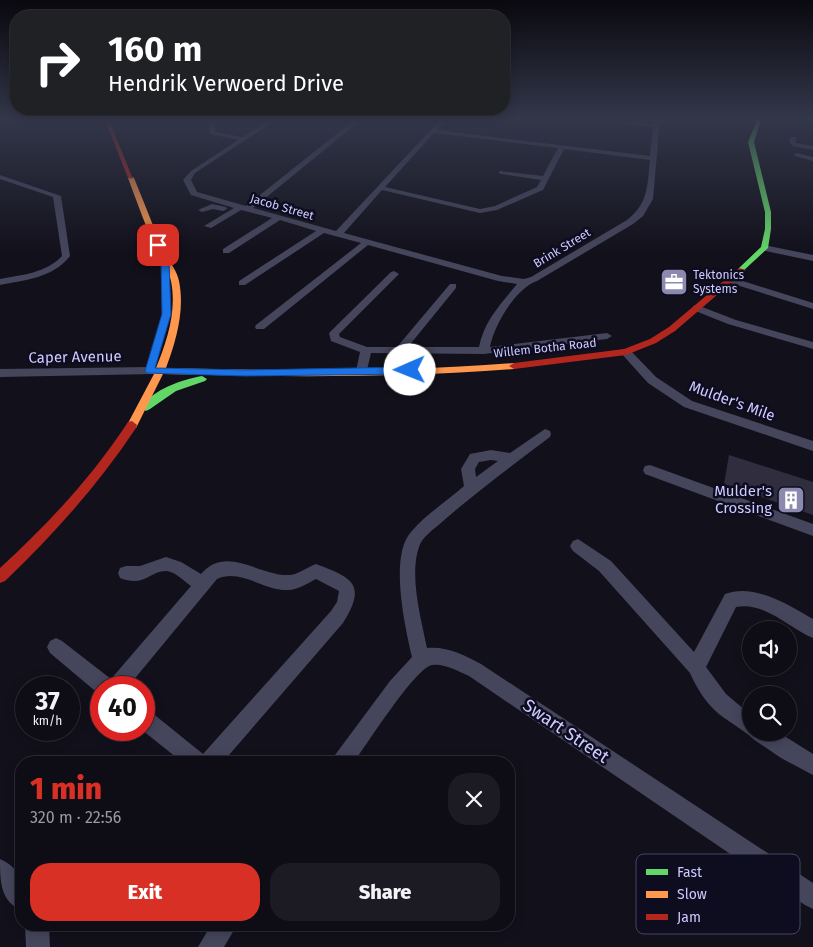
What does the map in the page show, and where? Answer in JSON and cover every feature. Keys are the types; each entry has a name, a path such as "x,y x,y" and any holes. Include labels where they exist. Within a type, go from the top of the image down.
{"main road":[{"path":"0,576 61,517 98,474 123,440 136,417 175,318 177,293 171,270 165,262 126,164"},
{"path":"756,164 768,212 768,229 764,248"},
{"name":"Willem Botha Road","path":"155,371 246,373 508,367 626,352 653,341 672,330 748,265 764,248"},
{"path":"28,534 86,473 113,438 155,371"},
{"path":"136,417 160,395 173,387 198,379 246,373"}],"street":[{"name":"Jacob Street","path":"205,164 190,174 188,180 192,191 200,196 338,234"},
{"path":"208,226 231,212 244,208 301,164"},
{"path":"338,234 403,164"},
{"path":"381,188 485,211 497,208 536,191 542,186 553,164"},
{"name":"Brink Street","path":"338,234 501,278 524,282 534,280 630,222 640,214 649,199 652,164"},
{"path":"502,172 546,179"},
{"path":"0,177 57,196 66,252 63,260 47,271 0,282"},
{"path":"202,210 212,206 231,212"},
{"path":"226,251 278,218"},
{"path":"242,283 323,230"},
{"path":"260,327 367,242"},
{"path":"764,248 813,258"},
{"path":"394,274 334,333 335,338 341,342 366,350 484,351 607,336"},
{"path":"730,280 813,306"},
{"path":"484,351 487,333 492,322 524,282"},
{"path":"400,350 453,286"},
{"path":"697,308 732,322 813,346"},
{"path":"362,371 366,350"},
{"name":"Mulder's Mile","path":"626,352 652,380 683,401 703,410 813,446"},
{"name":"Caper Avenue","path":"0,373 155,371"},
{"path":"346,756 396,687 421,660 410,596 410,547 415,537 472,488 510,458 545,434"},
{"path":"472,488 468,469 475,458 487,455 510,458"},
{"path":"650,470 813,530"},
{"path":"578,546 605,566 696,667 706,687 725,709 742,720"},
{"path":"126,573 134,576 143,574 162,564 170,564 202,584"},
{"path":"125,676 202,584 211,574 219,569 231,567 289,583 316,571 343,583 347,597 337,617 215,756"},
{"path":"696,667 731,600 739,597 762,603 813,629"},
{"path":"56,647 92,676"},
{"name":"Swart Street","path":"421,660 426,657 440,657 475,670 749,854"},
{"path":"155,728 190,756"},
{"path":"774,741 813,765"},
{"path":"0,870 15,890"},
{"name":"Swart Street","path":"800,888 813,897"},
{"path":"37,931 38,947"},
{"path":"210,947 221,931"}],"building":[{"name":"Mulder's Crossing","path":"729,455 813,482 813,515 724,484"}],"traffic: fast":[{"path":"742,270 764,248 768,229 768,212 756,164"},
{"path":"146,407 172,388 202,379"}],"traffic: slow":[{"path":"131,178 164,260 174,277 177,297 176,316 166,356 150,394 132,425"},
{"path":"150,371 246,373 463,370 514,366"}],"traffic: jam":[{"path":"125,164 131,178"},
{"path":"514,366 626,352 653,341 672,329 742,270"},
{"path":"0,577 37,542 88,486 132,425"}],"place":[{"name":"Tektonics Systems","path":"674,282"},
{"name":"Mulder's Crossing","path":"791,500"}],"route":[{"path":"158,245 165,262 166,314 150,371 246,373 410,370"}]}
